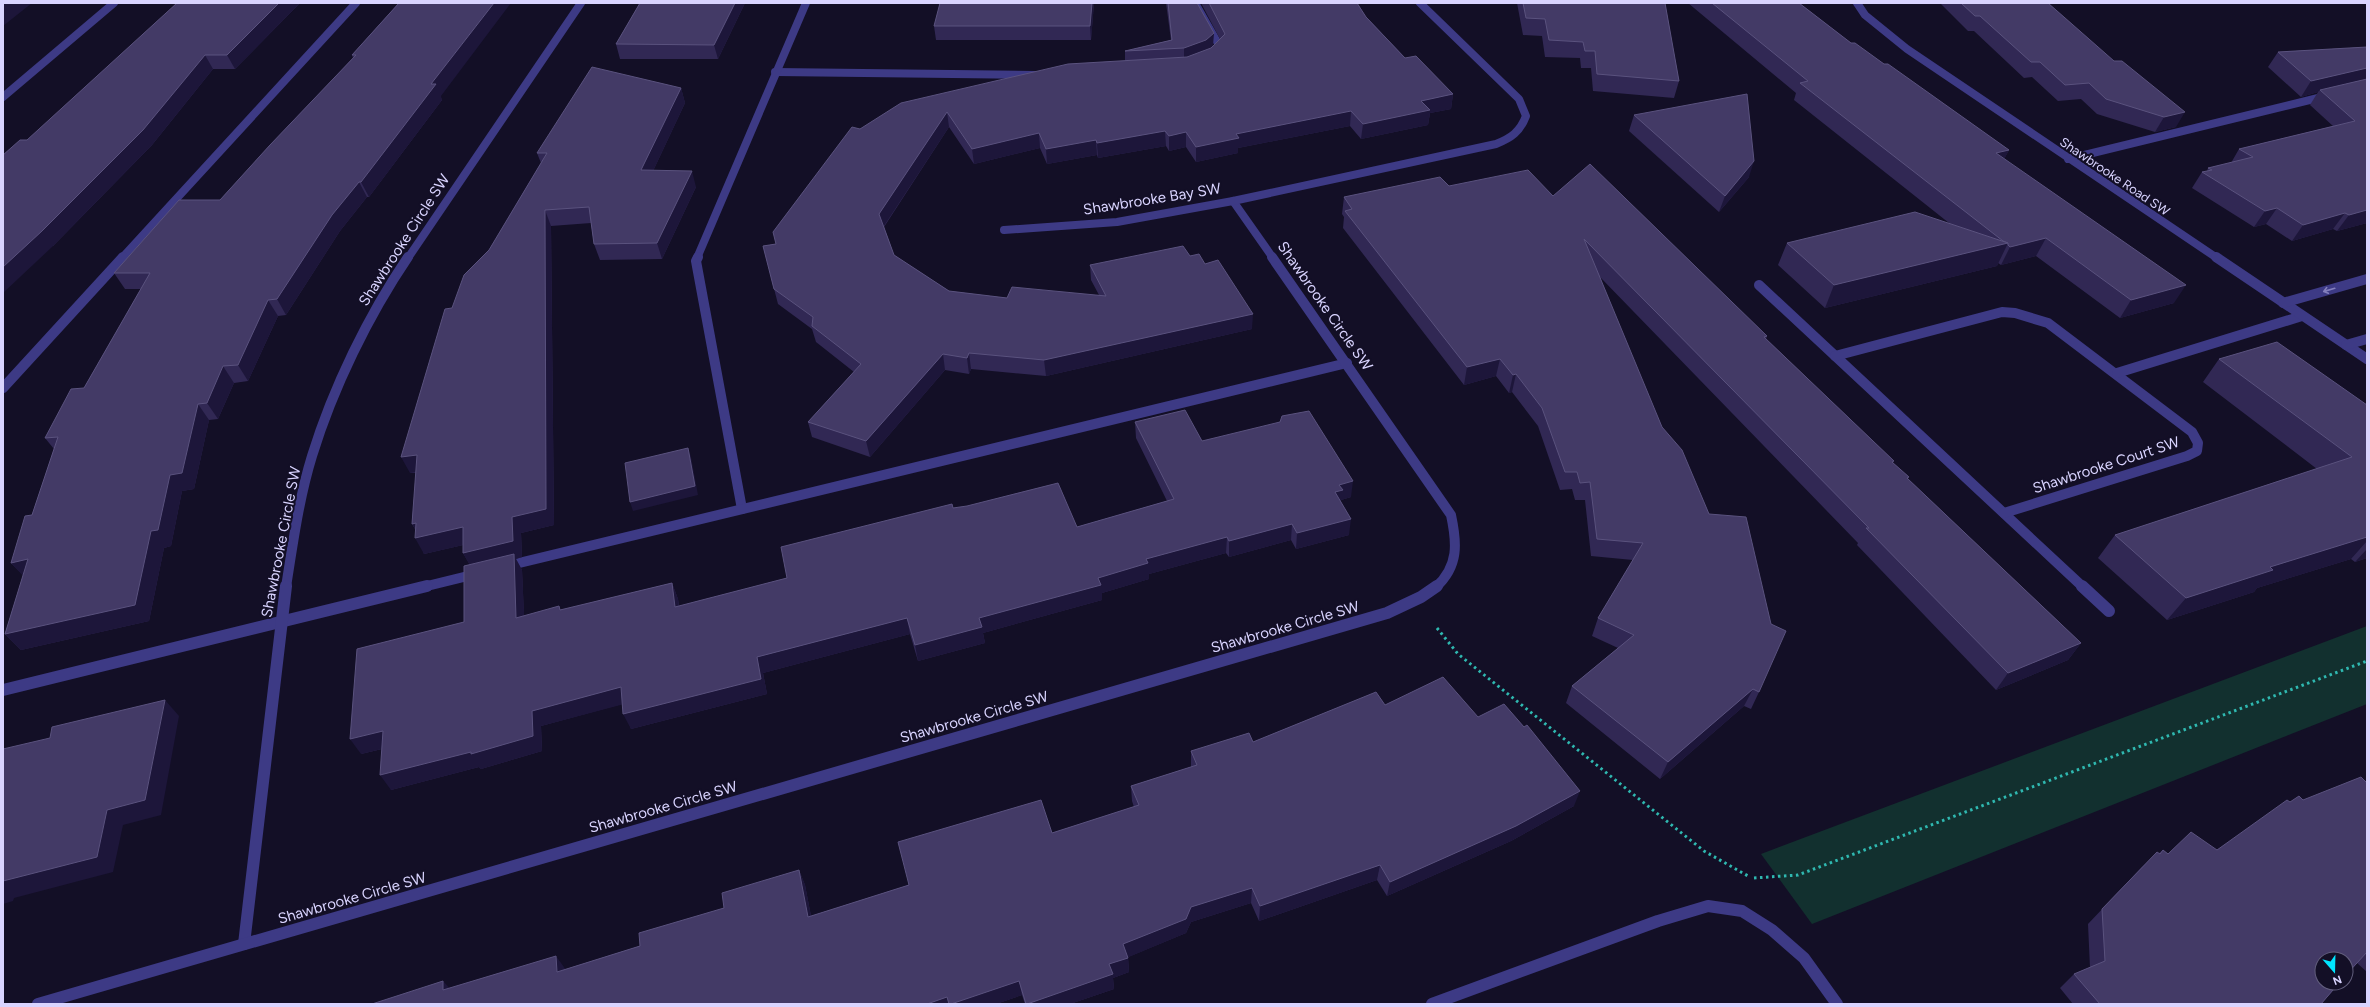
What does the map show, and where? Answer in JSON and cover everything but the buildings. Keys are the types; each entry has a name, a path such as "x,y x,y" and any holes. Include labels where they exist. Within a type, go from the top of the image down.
{"street":[{"path":"3,97 114,3"},
{"path":"3,388 356,3"},
{"name":"Shawbrooke Circle SW","path":"244,944 281,622 295,530 312,456 338,388 364,332 396,275 581,3"},
{"path":"742,509 696,261 775,72 806,3"},
{"path":"1195,3 1220,47 1214,56 1209,58"},
{"path":"1233,201 1496,144 1511,138 1522,129 1526,116 1519,99 1420,3"},
{"name":"Shawbrooke Road SW","path":"1857,3 1865,15 1907,49 2068,159 2367,359"},
{"path":"775,72 1040,74"},
{"path":"2068,159 2336,94"},
{"name":"Shawbrooke Circle SW","path":"38,1004 1387,613 1430,593 1443,581 1454,563 1457,538 1451,516 1347,363 1233,201"},
{"name":"Shawbrooke Bay SW","path":"1004,230 1116,222 1233,201"},
{"path":"2283,303 2367,279"},
{"path":"1759,285 2109,611"},
{"name":"Shawbrooke Court SW","path":"1835,356 2002,312 2016,313 2048,322 2192,432 2198,443 2197,451 2004,513"},
{"path":"2116,373 2302,316"},
{"path":"2346,345 2367,339"},
{"path":"3,690 1347,363"},
{"path":"1432,1004 1658,921 1708,906 1742,911 1772,930 1804,958 1837,1004"}],"path":[{"path":"1414,601 1458,654 1704,851 1752,878 1798,875 2367,661"}],"green space":[{"path":"2367,626 2367,704 1812,924 1761,854"}]}
